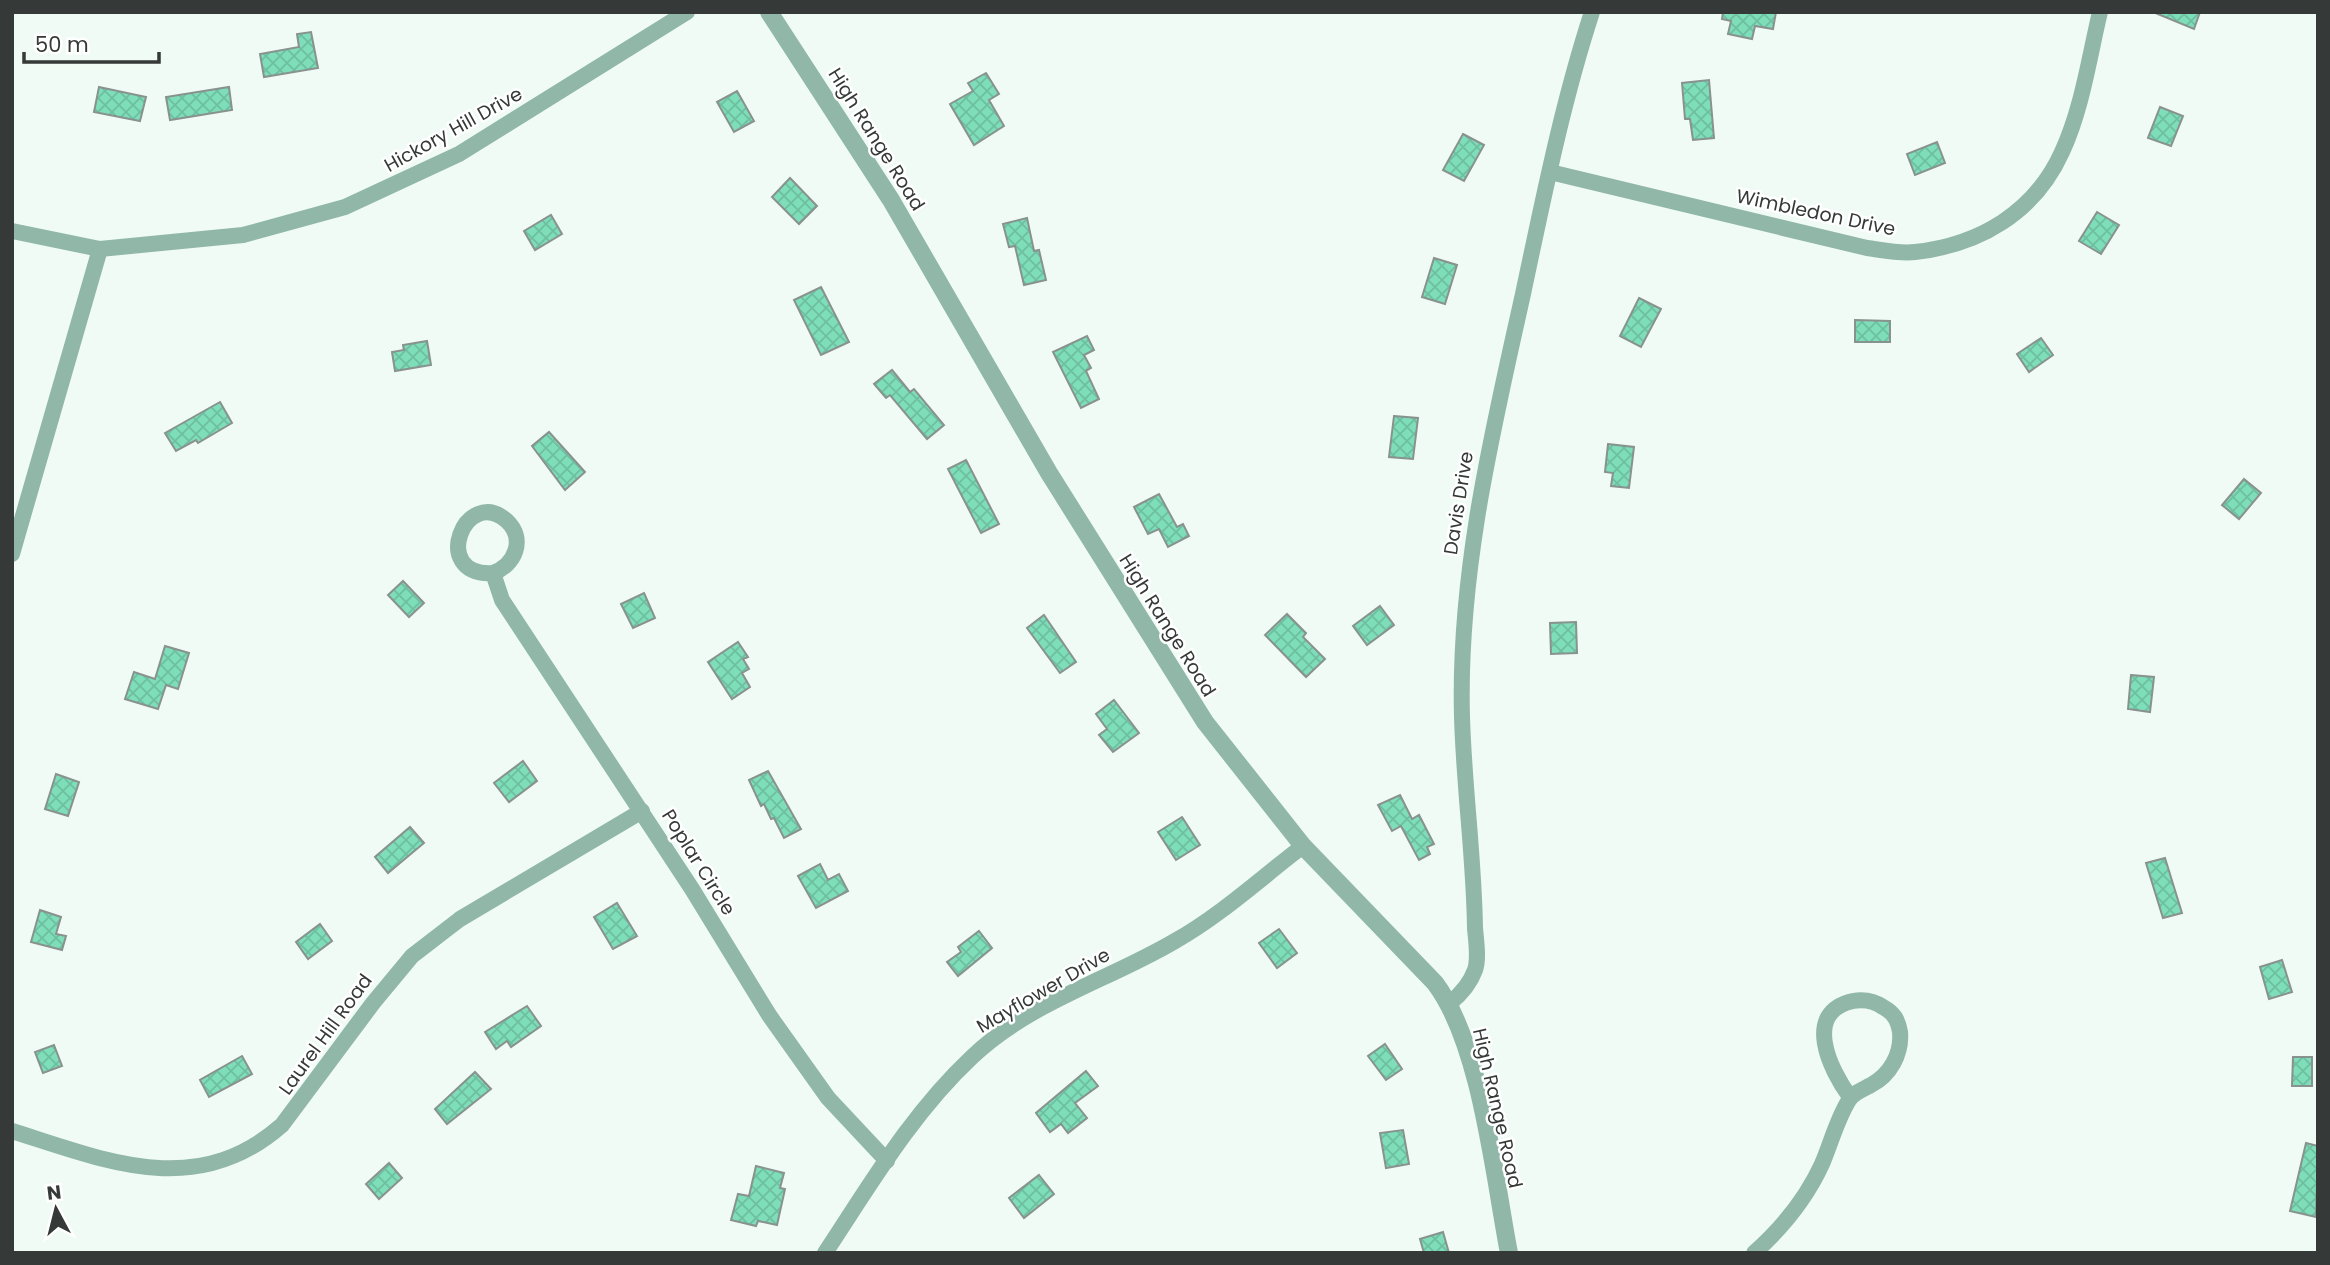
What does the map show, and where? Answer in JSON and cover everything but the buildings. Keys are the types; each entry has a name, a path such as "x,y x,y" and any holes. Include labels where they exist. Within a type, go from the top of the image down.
{"street":[{"name":"Hickory Hill Drive","path":"12,231 100,249 243,235 298,222 384,191 459,154 687,12"},
{"name":"High Range Road","path":"769,12 891,200 1049,473 1205,722 1303,846 1450,1003 1480,1106 1509,1253"},
{"name":"Davis Drive","path":"1450,1003 1463,992 1476,968 1474,883 1463,765 1461,696 1469,565 1486,460 1550,172 1592,12"},
{"name":"Wimbledon Drive","path":"1550,172 1867,248 1913,253 1955,244 1994,229 2012,217 2042,187 2063,151 2100,12"},
{"path":"12,554 100,249"},
{"name":"Poplar Circle","path":"493,573 502,600 642,811 784,1036 828,1098 887,1161"},
{"name":"Laurel Hill Road","path":"12,1131 135,1167 193,1168 239,1156 282,1125 386,986 412,956 460,919 642,811"},
{"name":"Mayflower Drive","path":"825,1253 929,1102 973,1055 1007,1030 1062,998 1175,941 1303,846"},
{"path":"1754,1253 1772,1237 1800,1203 1820,1167 1850,1097 1876,1083 1896,1061 1901,1044 1898,1022 1891,1011 1875,1002 1855,1000 1838,1006 1827,1018 1823,1030 1828,1058 1850,1097"}]}
